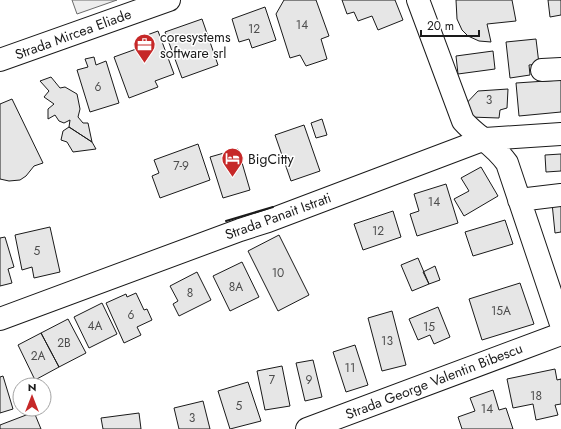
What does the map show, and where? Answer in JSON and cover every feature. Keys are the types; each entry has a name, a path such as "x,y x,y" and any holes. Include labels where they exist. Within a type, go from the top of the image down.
{"street":[{"name":"Strada Mircea Eliade","path":"0,60 169,0"},
{"path":"418,0 463,121 472,131 485,139 498,150 507,163 561,324"},
{"name":"Strada Panait Istrati","path":"0,320 485,139 561,134"},
{"path":"520,200 561,195"},
{"name":"Strada George Valentin Bibescu","path":"307,429 561,334"}],"shaded area":[{"path":"72,0 117,0 77,14"}],"building":[{"path":"284,0 316,0 329,36 321,39 327,59 306,66 300,55 290,58 276,14"},
{"path":"342,0 395,0 403,20 378,30 372,16 358,21 354,12 347,14"},
{"path":"456,0 512,0 516,21 487,24 491,42 479,41 468,36 462,30 457,19"},
{"path":"548,0 561,0 561,15 550,17"},
{"path":"265,7 276,40 252,48 249,39 239,42 232,19"},
{"path":"202,19 218,65 182,78 165,32"},
{"name":"coresystems software srl","path":"158,31 174,74 155,81 158,87 129,98 114,57 139,48 136,39"},
{"path":"536,39 539,64 529,65 530,75 510,78 506,42"},
{"path":"493,51 495,69 458,74 456,56"},
{"path":"94,57 96,65 106,61 119,103 90,112 77,70 88,67 85,59"},
{"path":"51,77 60,88 65,87 77,94 80,109 78,117 83,123 88,123 92,142 69,127 70,120 64,123 59,121 55,115 48,119 48,109 54,104 44,97 49,91 40,81"},
{"path":"561,80 561,112 519,116 516,83"},
{"path":"508,89 507,108 500,110 499,118 470,117 461,109 478,91"},
{"path":"12,99 43,163 34,166 26,176 20,180 9,181 0,179 0,104"},
{"path":"322,119 327,135 316,138 311,123"},
{"path":"304,125 320,171 291,181 275,135"},
{"path":"69,127 92,142 96,149 73,152 67,142 61,140 63,131"},
{"path":"198,144 210,180 160,198 152,176 159,173 154,160"},
{"path":"238,149 250,190 223,198 210,157"},
{"path":"561,154 561,171 546,172 545,155"},
{"path":"481,167 498,196 464,216 454,199 469,191 461,178"},
{"path":"446,184 458,223 417,236 410,214 419,211 414,194"},
{"path":"561,202 561,232 555,233 552,203"},
{"path":"393,211 401,237 363,250 354,224"},
{"path":"505,220 513,244 473,256 465,232"},
{"path":"50,227 60,272 34,278 32,267 22,270 15,235"},
{"path":"279,235 309,295 278,311 248,251"},
{"path":"5,237 14,267 8,269 12,283 0,286 0,238"},
{"path":"418,258 429,284 412,291 401,265"},
{"path":"242,262 259,297 230,311 213,276"},
{"path":"435,266 440,280 429,284 423,272"},
{"path":"197,272 211,300 179,316 173,304 178,301 170,286"},
{"path":"520,283 534,324 482,340 469,299"},
{"path":"136,293 144,310 147,309 152,320 137,327 141,335 124,343 106,303 126,294 127,297"},
{"path":"102,303 117,334 89,348 74,317"},
{"path":"438,307 450,337 434,344 430,335 418,340 409,319"},
{"path":"392,311 406,365 382,371 368,318"},
{"path":"68,319 86,353 59,367 41,333"},
{"path":"41,333 59,367 41,377 34,377 18,345"},
{"path":"355,345 368,385 346,392 333,352"},
{"path":"313,360 322,397 305,401 296,363"},
{"path":"282,366 290,406 265,410 257,371"},
{"path":"555,369 557,380 561,379 561,404 555,405 558,415 536,420 533,404 513,408 507,379"},
{"path":"3,376 12,409 0,413 0,377"},
{"path":"248,382 261,421 230,429 218,391"},
{"path":"493,390 499,410 506,408 513,429 462,429 458,417 475,411 470,398"},
{"path":"203,401 210,429 179,429 174,408"},
{"path":"139,413 141,429 103,429 101,418"},
{"path":"21,417 36,417 41,429 0,429 0,425"}],"wall":[{"path":"226,221 273,207"}],"place":[{"name":"coresystems software srl","path":"144,64"},
{"name":"BigCitty","path":"233,178"}]}
